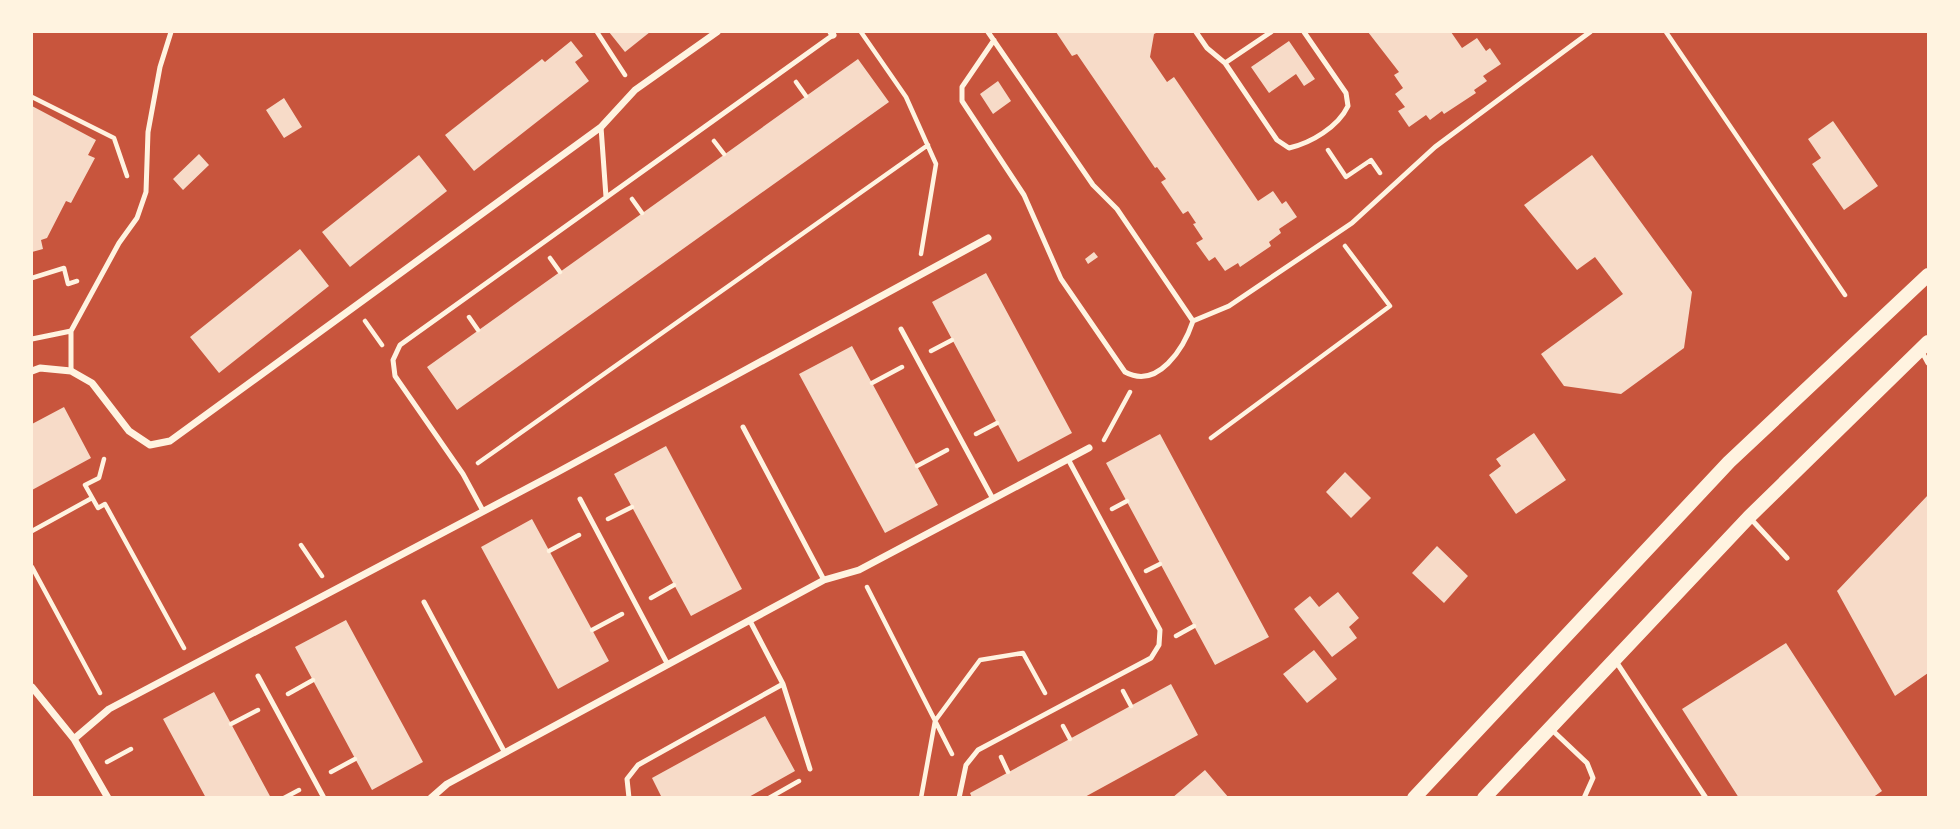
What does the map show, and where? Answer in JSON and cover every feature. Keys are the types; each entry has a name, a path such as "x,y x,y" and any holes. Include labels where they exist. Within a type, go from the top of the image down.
{"main road":[{"path":"1414,797 1729,463 1928,275"},
{"path":"1484,797 1749,517 1925,346"}],"street":[{"path":"32,371 40,368 71,371 92,383 129,431 150,445 170,441 601,127 635,90 717,32"},
{"path":"74,738 109,709 482,509 556,473 988,238"},
{"path":"431,797 447,784 824,580 859,570 1089,448"},
{"path":"32,687 74,738 108,797"}],"lane":[{"path":"71,371 71,331 136,218 146,192 148,132 160,67 171,32"},
{"path":"988,32 1093,185 1117,209 1193,321"},
{"path":"1196,32 1207,48 1225,63 1277,140 1289,148 1303,145 1342,119 1348,106 1346,93 1304,32"},
{"path":"1225,63 1271,32"},
{"path":"994,40 962,87 962,101 1024,195 1061,279 1125,372 1136,378 1148,377 1170,362 1185,342 1193,321 1229,306 1336,234 1435,147 1590,32"},
{"path":"482,509 463,474 395,376 393,360 400,345 832,33"},
{"path":"601,127 607,197"},
{"path":"901,329 993,499"},
{"path":"32,339 71,331"},
{"path":"1925,346 1928,363"},
{"path":"743,427 824,580"},
{"path":"958,797 966,765 978,750 1151,657 1158,645 1160,630 1068,459"},
{"path":"580,499 668,665"},
{"path":"1749,517 1787,558"},
{"path":"424,602 505,752"},
{"path":"750,621 783,684 810,769"},
{"path":"1615,659 1706,797"},
{"path":"258,676 324,797"},
{"path":"629,797 627,779 638,765 783,684"},
{"path":"1550,728 1587,763 1593,778 1584,797"}],"path":[{"path":"597,32 635,90"},
{"path":"861,32 906,97 936,164 918,276"},
{"path":"1666,32 1844,295"},
{"path":"32,97 114,138 130,186"},
{"path":"1317,135 1346,177 1371,160 1375,166"},
{"path":"463,474 928,145"},
{"path":"1211,438 1390,306 1336,234"},
{"path":"32,278 64,268 68,284 80,279 95,287"},
{"path":"355,306 393,360"},
{"path":"1089,448 1101,446 1136,378"},
{"path":"104,459 99,478 85,485 98,508 105,504 192,665"},
{"path":"32,531 92,498"},
{"path":"301,545 331,590"},
{"path":"32,567 109,709"},
{"path":"859,570 952,753 966,765"},
{"path":"921,797 935,721 980,660 1023,653 1054,710"},
{"path":"105,763 131,749"},
{"path":"769,797 804,778 810,769"}],"building":[{"path":"609,32 650,32 625,52"},
{"path":"1056,32 1158,32 1154,34 1150,57 1167,82 1174,77 1258,201 1273,191 1282,204 1286,201 1297,217 1279,229 1281,233 1269,242 1271,246 1240,267 1238,263 1225,271 1215,257 1209,261 1196,243 1203,239 1188,211 1183,214 1161,182 1166,179 1157,167 1155,168 1077,54 1072,56"},
{"path":"1368,32 1451,32 1462,48 1477,38 1486,51 1490,48 1501,64 1483,76 1487,81 1474,90 1476,93 1444,114 1442,111 1430,120 1426,115 1409,127 1398,111 1405,107 1395,94 1403,88 1394,75 1399,72"},
{"path":"571,41 583,56 575,62 589,81 474,171 445,135 542,59 545,62"},
{"path":"1289,41 1315,79 1304,86 1296,74 1269,93 1251,67"},
{"path":"858,59 889,102 457,410 427,367"},
{"path":"998,81 1011,101 993,114 980,94"},
{"path":"284,98 302,127 284,138 266,110"},
{"path":"32,106 96,140 88,155 95,158 71,203 66,201 47,238 41,240 43,249 32,252"},
{"path":"1833,121 1878,186 1844,210 1812,164 1821,158 1808,139"},
{"path":"199,154 209,165 183,190 173,179"},
{"path":"419,155 447,191 350,267 322,232"},
{"path":"1592,155 1692,292 1684,348 1621,394 1564,386 1541,354 1623,294 1595,257 1577,270 1524,205"},
{"path":"300,249 329,286 219,373 190,337"},
{"path":"1094,252 1098,257 1088,264 1085,259"},
{"path":"986,273 1072,433 1018,462 932,302"},
{"path":"852,346 938,505 885,533 799,374"},
{"path":"64,407 91,458 32,490 32,424"},
{"path":"1534,433 1566,480 1516,514 1489,475 1501,466 1496,459"},
{"path":"1160,434 1269,637 1215,665 1106,463"},
{"path":"666,446 742,589 691,616 614,474"},
{"path":"1345,472 1371,498 1351,518 1326,492"},
{"path":"1928,495 1928,673 1895,696 1837,591"},
{"path":"532,519 609,661 558,689 481,547"},
{"path":"1437,546 1468,576 1444,603 1412,573"},
{"path":"1338,592 1359,618 1349,627 1357,638 1332,657 1294,609 1310,596 1319,607"},
{"path":"346,620 423,762 372,790 295,647"},
{"path":"1786,643 1882,791 1872,798 1739,798 1682,709"},
{"path":"1314,650 1337,679 1307,703 1283,674"},
{"path":"1171,684 1198,735 1083,798 972,798 970,793"},
{"path":"214,692 271,798 206,798 163,719"},
{"path":"765,716 795,771 747,798 662,798 652,778"},
{"path":"1205,770 1229,798 1172,798"}]}
